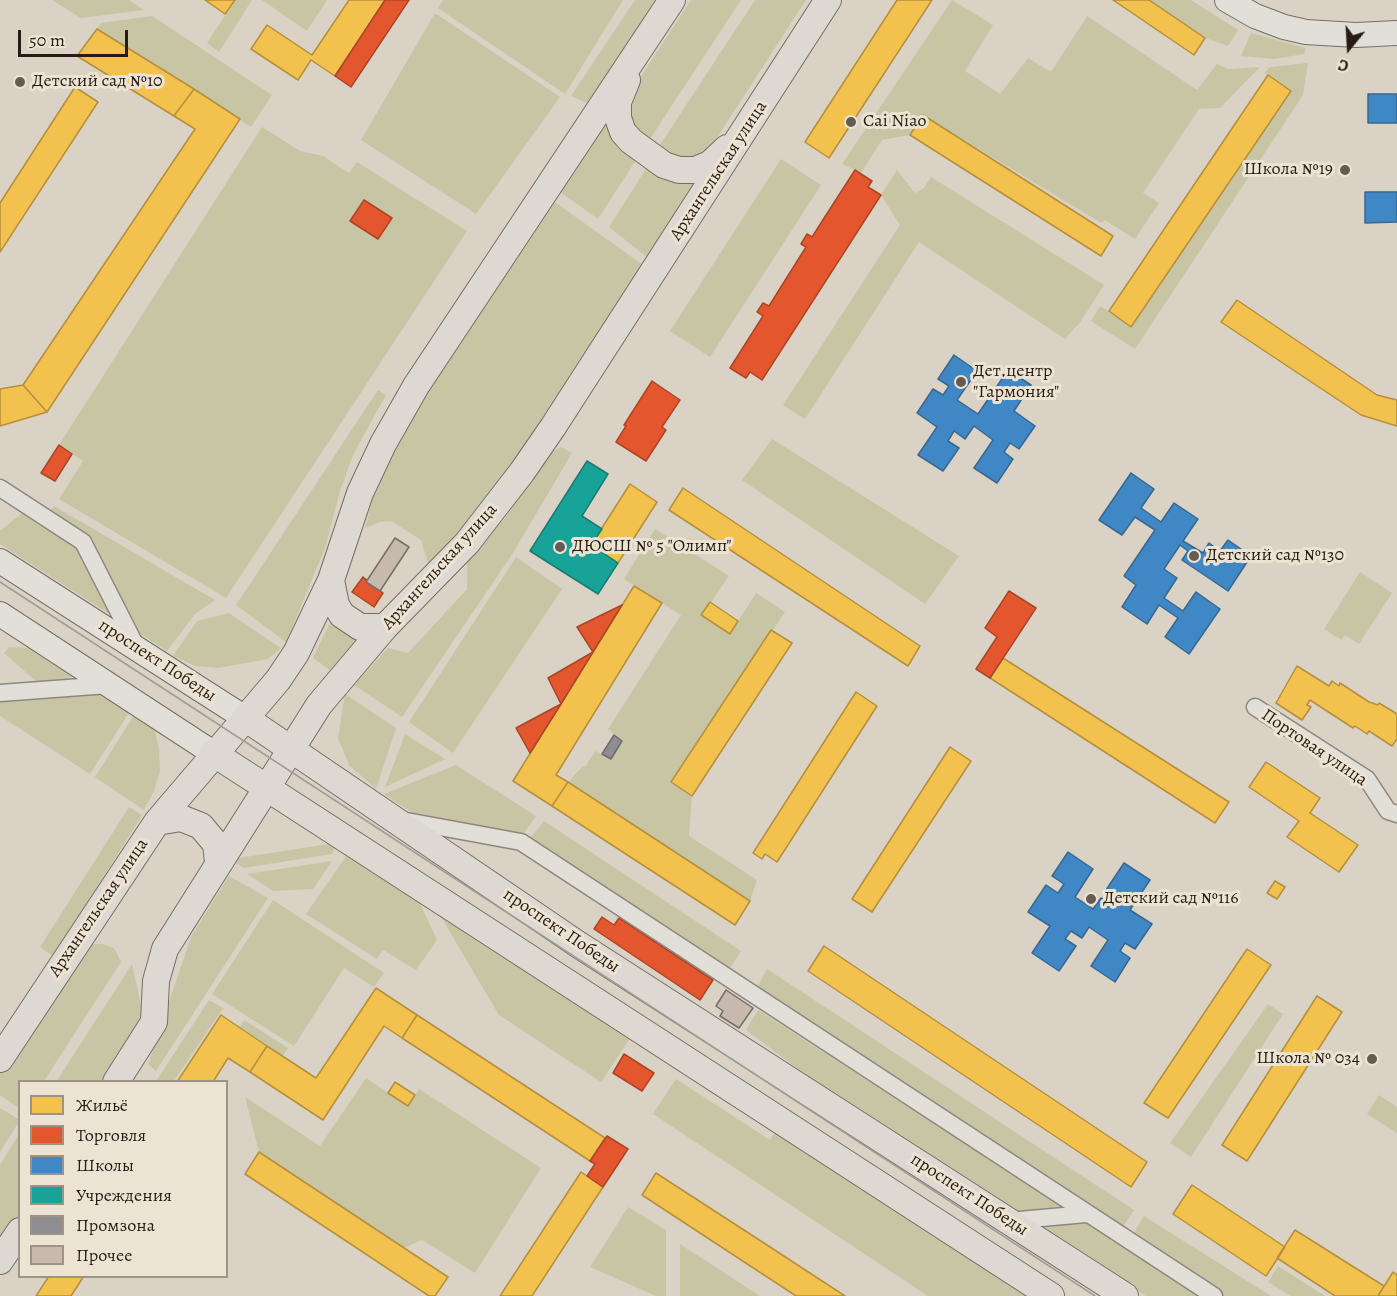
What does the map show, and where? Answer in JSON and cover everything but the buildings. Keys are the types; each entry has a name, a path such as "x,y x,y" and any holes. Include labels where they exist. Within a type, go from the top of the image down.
{"main road":[{"name":"Архангельская улица","path":"0,1059 157,822 213,753 278,680 296,653 331,580 360,493 382,444 416,386 545,188 672,0"},
{"name":"Архангельская улица","path":"117,1080 154,1022 156,981 165,948 291,748 332,689 385,627 467,543 522,472 746,130 828,0"},
{"path":"1227,0 1265,20 1306,32 1356,35 1397,33"},
{"path":"640,49 618,102 618,118 623,132 631,141 664,165 679,170 695,170 710,164 746,130"},
{"name":"проспект Победы","path":"0,561 291,748 579,945 1125,1296"},
{"path":"331,580 336,605 342,615 360,627 385,627"},
{"path":"0,614 1051,1296"},
{"path":"157,822 181,818 201,826 216,844 218,862"},
{"path":"0,1261 18,1234"}],"street":[{"path":"0,488 83,542 138,649"},
{"path":"0,693 108,685"},
{"name":"Портовая улица","path":"1255,707 1367,779 1388,811 1397,814"},
{"path":"396,819 521,842 1214,1296"},
{"path":"1008,1221 1086,1214"}],"shaded area":[{"path":"52,0 129,0 144,10 81,18"},
{"path":"235,0 252,0 219,52 207,43"},
{"path":"262,0 327,0 307,31"},
{"path":"443,0 623,0 565,94 438,8"},
{"path":"635,0 655,0 589,104 571,96"},
{"path":"691,0 741,0 646,145 634,136 625,105 630,93"},
{"path":"755,0 806,0 707,153 694,162 656,151"},
{"path":"952,0 993,25 965,71 1000,94 1028,58 1051,72 1087,16 1197,90 1217,64 1228,69 1260,67 1220,108 1199,109 1143,193 1159,203 1135,239 1105,220 1101,223 923,115 910,135 882,140 861,173 842,164"},
{"path":"1149,0 1191,0 1238,30 1228,46 1205,38"},
{"path":"435,13 560,97 476,214 361,140"},
{"path":"152,16 272,95 251,127 97,29 101,23"},
{"path":"1251,33 1306,48 1304,54 1274,59 1241,56"},
{"path":"1308,63 1303,95 1135,349 1091,321 1100,306 1132,326 1290,91 1264,73 1270,67"},
{"path":"610,110 638,157 598,219 559,191"},
{"path":"262,127 300,151 323,156 349,173 357,162 467,231 226,598 59,499 83,461 59,445"},
{"path":"781,159 821,185 710,357 670,331"},
{"path":"649,164 701,177 648,258 609,227"},
{"path":"897,170 915,193 924,188 931,177 1104,285 1081,321 1065,339 919,242 805,419 783,405 900,225 881,195"},
{"path":"552,200 643,265 511,466 483,503 429,566 421,540 391,521 380,522 365,528 373,498 394,452 428,391"},
{"path":"378,390 386,395 353,455 340,491 325,548 286,642 236,605"},
{"path":"772,439 959,556 925,604 742,480"},
{"path":"561,447 572,453 513,553 402,717 354,685 388,648 408,653 467,589 467,561 505,518 553,451"},
{"path":"54,506 215,600 195,614 167,651 0,544 0,531 22,513 41,526"},
{"path":"655,529 729,576 702,615 730,634 756,593 785,612 672,782 692,796 689,836 757,880 750,901 568,782 582,767 586,766 595,751 611,759 622,741 608,729 681,615 624,579"},
{"path":"516,557 562,589 453,753 409,722"},
{"path":"1360,572 1392,593 1359,644 1345,635 1341,640 1324,629"},
{"path":"229,613 281,648 268,659 218,668 195,666 173,656 197,621"},
{"path":"333,616 362,634 330,670 313,658"},
{"path":"9,647 28,648 74,677 37,682 4,653"},
{"path":"99,689 132,708 90,774 0,716 0,693"},
{"path":"345,694 396,728 376,789 349,765 338,738"},
{"path":"136,712 155,729 159,750 160,771 154,791 144,810 95,777"},
{"path":"405,734 445,759 385,787"},
{"path":"456,765 536,816 521,837 416,815 384,794"},
{"path":"129,807 142,815 54,957 40,947"},
{"path":"544,821 741,951 727,973 527,841"},
{"path":"328,844 335,848 332,854 243,868 236,863 239,858"},
{"path":"349,852 417,897 437,940 416,970 383,950 377,959 306,914"},
{"path":"332,861 313,889 273,891 247,874"},
{"path":"229,876 268,898 156,1071 148,1064 191,937"},
{"path":"273,900 384,973 374,987 344,968 294,1046 212,994"},
{"path":"435,907 634,1032 601,1082 499,1015"},
{"path":"92,944 103,944 114,948 121,962 45,1080 18,1080 18,1107 0,1095 0,1069 65,969"},
{"path":"132,964 144,1019 105,1080 57,1080"},
{"path":"767,969 1134,1210 1121,1230 755,991"},
{"path":"209,1000 223,1008 175,1080 157,1080"},
{"path":"1268,1004 1283,1014 1191,1157 1170,1143"},
{"path":"758,1010 1066,1209 1019,1212 811,1079 746,1030"},
{"path":"244,1020 288,1048 283,1056 240,1027"},
{"path":"366,1078 408,1106 419,1089 541,1168 475,1273 422,1240 404,1248 259,1152 245,1097 320,1146"},
{"path":"676,1079 770,1140 777,1129 1036,1296 928,1296 653,1114"},
{"path":"1379,1095 1397,1107 1397,1133 1367,1114"},
{"path":"0,1108 18,1119 18,1123 0,1152"},
{"path":"18,1136 18,1220 0,1247 0,1165"},
{"path":"628,1207 666,1230 666,1296 656,1296 590,1267"},
{"path":"1144,1216 1271,1296 1223,1296 1131,1237"},
{"path":"1084,1220 1202,1296 1146,1296 1036,1225"},
{"path":"680,1244 760,1296 680,1296"},
{"path":"1278,1266 1325,1296 1291,1296 1268,1282"}],"tram line":[{"path":"0,582 1095,1296"}],"place":[{"name":"Детский сад №10","path":"20,82"},
{"name":"Cai Niao","path":"851,122"},
{"name":"Школа №19","path":"1345,170"},
{"name":"Дет.центр \"Гармония\"","path":"961,382"},
{"name":"ДЮСШ № 5 \"Олимп\"","path":"560,547"},
{"name":"Детский сад №130","path":"1194,556"},
{"name":"Детский сад №116","path":"1091,899"},
{"name":"Школа № 034","path":"1372,1059"}]}
